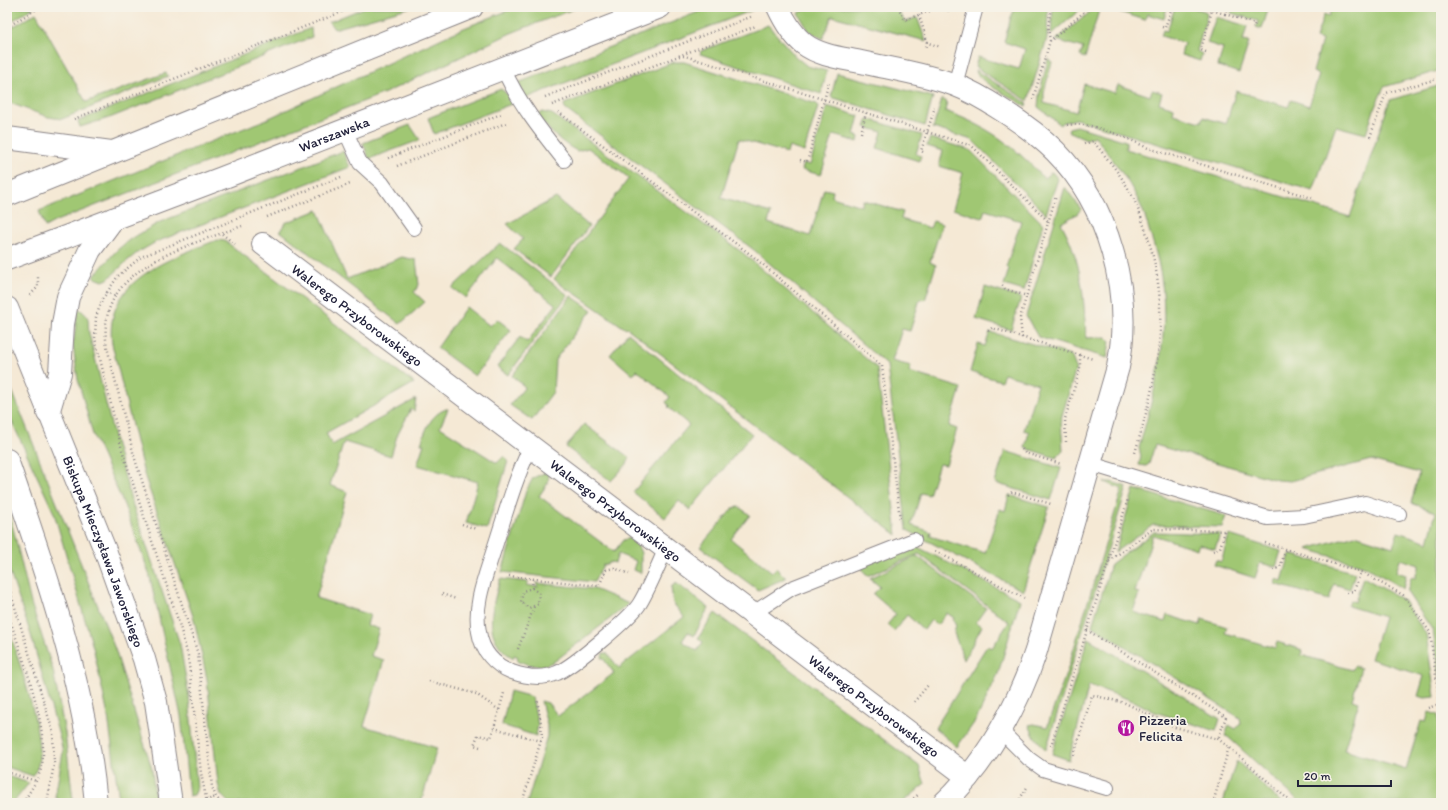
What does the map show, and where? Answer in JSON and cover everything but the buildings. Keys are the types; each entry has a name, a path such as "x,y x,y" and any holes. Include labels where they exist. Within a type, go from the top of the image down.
{"street":[{"path":"7,194 472,7"},
{"name":"Warszawska","path":"7,259 345,130 660,7"},
{"path":"778,7 790,28 803,43 819,52 917,74 955,85 1010,116 1056,152 1083,187 1100,218 1111,246 1120,293 1121,351 1091,464 1029,674 1016,704 1000,730 968,777 944,803"},
{"path":"7,138 111,152"},
{"path":"48,413 60,373 63,324 68,297 90,250 113,219"},
{"name":"Walerego Przyborowskiego","path":"262,244 968,777"},
{"name":"Biskupa Mieczysława Jaworskiego","path":"7,308 48,413 105,550 144,659 156,702 161,727 171,803"},
{"path":"7,460 50,583 68,644 82,707 96,803"}],"lane":[{"path":"955,85 976,7"},
{"path":"503,68 511,86 534,123 564,160"},
{"path":"345,130 360,163 372,176 382,183 414,228"},
{"path":"530,446 513,489 480,600 478,624 482,644 492,659 502,667 520,674 540,676 557,673 575,662 628,617 640,604 666,548"},
{"path":"1091,464 1268,518 1304,516 1365,503 1399,514"},
{"path":"752,614 792,588 914,540"},
{"path":"1000,730 1029,759 1043,770 1107,788"}],"path":[{"path":"7,27 40,7"},
{"path":"67,121 354,7"},
{"path":"898,7 905,20 938,8 952,12"},
{"path":"1031,105 1050,41 1048,28 1050,7"},
{"path":"1050,41 1090,7"},
{"path":"1162,28 1165,28 1172,7"},
{"path":"1201,7 1255,24 1253,28"},
{"path":"1225,14 1227,7"},
{"path":"1206,52 1201,50 1212,10"},
{"path":"543,98 757,14"},
{"path":"917,74 927,41 919,15"},
{"path":"758,25 550,106 754,257 882,366 901,533 1025,598"},
{"path":"927,41 928,43 942,47"},
{"path":"677,56 685,56 972,146 1049,222"},
{"path":"1370,137 1386,93 1441,78"},
{"path":"800,160 807,162 826,92"},
{"path":"861,133 866,113"},
{"path":"924,152 921,151 930,120"},
{"path":"262,219 507,123"},
{"path":"1066,126 1078,123 1127,138 1148,148 1312,198"},
{"path":"1022,338 1020,318 1055,200"},
{"path":"206,802 201,773 188,656 179,622 122,450 95,338 95,323 99,306 107,292 123,271 136,260 154,250 245,214"},
{"path":"221,803 216,797 212,787 198,654 134,456 107,347 105,329 108,313 120,289 128,279 139,270 162,257 248,224"},
{"path":"1002,285 1005,289 1027,296"},
{"path":"988,331 992,328 1080,355 1080,369 1065,419 1067,450"},
{"path":"1022,449 1025,453 1065,465"},
{"path":"1008,495 1012,492 1053,505"},
{"path":"1050,752 1129,495"},
{"path":"462,524 477,529"},
{"path":"1108,561 1153,528 1225,531 1220,548 1213,551"},
{"path":"1273,570 1280,567 1286,549 1361,571 1403,595 1430,632 1440,695 1441,713"},
{"path":"501,576 600,586 606,570 614,568 650,582"},
{"path":"1347,592 1354,591 1361,571"},
{"path":"532,588 533,579"},
{"path":"7,582 53,732 54,764 47,803"},
{"path":"516,656 534,607 538,604 539,593 532,588"},
{"path":"532,588 523,591 521,602 529,608 534,607"},
{"path":"7,611 39,715 42,732 43,757 39,776 23,803"},
{"path":"1087,630 1226,717 1218,739"},
{"path":"429,681 476,694 499,710"},
{"path":"911,707 929,684"},
{"path":"480,747 474,745 478,735 491,738 505,690"},
{"path":"1068,777 1092,695 1125,703 1176,727 1218,739 1230,747 1292,803"},
{"path":"1428,708 1440,704"},
{"path":"522,803 541,741 542,724"},
{"path":"494,728 541,741"},
{"path":"1212,803 1230,747"},
{"path":"7,772 36,781"},
{"path":"1019,803 1020,797 1029,785"},
{"path":"198,803 206,802 216,797"}],"green space":[{"path":"7,7 33,7 33,8 7,24"},
{"path":"366,7 411,7 334,29 329,22"},
{"path":"517,7 579,7 511,33 385,93 56,221 45,227 39,211 267,119 464,28"},
{"path":"711,7 747,7 753,10 526,98 518,83"},
{"path":"814,7 896,7 905,22 917,17 926,41 832,16 823,39 809,31 798,13"},
{"path":"1016,7 1048,7 1047,38 1028,101 975,67 978,57 1019,69 1025,49 1004,42 1011,17"},
{"path":"1053,7 1083,7 1051,35"},
{"path":"1096,7 1100,7 1085,58 1080,56 1083,48 1056,40"},
{"path":"1104,7 1167,7 1164,19 1147,14 1145,20"},
{"path":"1175,7 1189,7 1205,11 1207,15 1197,51 1202,54 1200,61 1181,55 1184,43 1161,36 1163,30 1167,31"},
{"path":"1233,7 1269,7 1262,29 1256,27 1258,21 1231,13"},
{"path":"1332,7 1441,7 1441,70 1384,87 1375,107 1366,134 1336,126 1313,191 1076,119 1062,123 1061,125 1038,107 1039,96 1048,59 1052,62 1044,92 1044,103 1076,112 1084,84 1115,93 1118,85 1150,96 1152,90 1162,93 1159,103 1174,108 1173,114 1201,122 1203,117 1226,124 1236,91 1288,107 1291,100 1309,106 1319,75 1313,72 1322,40 1316,38 1324,14 1329,16"},
{"path":"36,13 86,102 166,73 168,76 62,119 48,117 7,102 7,30"},
{"path":"1216,17 1247,26 1243,41 1249,42 1239,73 1218,66 1223,48 1207,43"},
{"path":"768,25 796,57 807,66 827,71 821,94 700,54 701,51"},
{"path":"311,28 312,37 112,117 80,127 78,121"},
{"path":"674,62 684,62 817,104 818,107 804,152 789,147 787,153 739,139 721,198 771,213 768,223 810,236 824,189 833,191 832,197 861,206 863,200 903,212 901,219 930,228 933,221 942,224 930,262 936,265 925,300 920,299 910,331 902,329 892,361 911,366 909,372 961,388 949,426 957,429 946,465 939,464 929,495 921,493 911,525 931,532 930,536 985,553 1000,509 1005,511 1009,495 1049,507 1023,591 907,530 887,365 754,250 565,109 564,104"},
{"path":"975,70 1027,103 1026,107 984,81"},
{"path":"837,73 933,97 925,126 831,97"},
{"path":"1441,85 1441,683 1433,631 1407,592 1411,577 1415,578 1419,565 1400,559 1396,572 1406,575 1403,589 1367,567 1307,549 1355,535 1393,547 1398,532 1428,542 1436,512 1411,503 1419,473 1371,460 1291,481 1277,480 1155,445 1149,464 1146,466 1139,465 1141,456 1139,448 1159,367 1162,341 1164,315 1163,289 1158,262 1147,221 1135,193 1124,176 1095,136 1086,139 1068,131 1069,128 1077,126 1126,141 1126,149 1350,217 1390,100"},
{"path":"501,89 512,98 514,103 434,134 428,118"},
{"path":"942,99 947,102 945,111 974,123 999,138 1022,156 1044,178 1052,172 1058,179 1046,214 972,140 933,128"},
{"path":"827,106 859,116 854,135 859,137 858,142 833,135 821,175 802,170 804,163 810,165"},
{"path":"543,112 552,114 743,253 877,368 897,535 627,328 626,329 570,290 569,291 554,279 629,178 588,148 577,151 560,140 536,115"},
{"path":"868,119 922,135 916,154 921,156 919,161 877,148 882,132 865,127"},
{"path":"410,125 420,140 369,159 363,143"},
{"path":"930,138 970,150 1043,224 1024,291 1004,285 1009,269 1006,267 1021,221 985,210 982,218 953,209 963,173 939,166 943,151 927,146"},
{"path":"343,151 350,167 156,242 137,253 108,279 103,281 93,277 116,251 129,240 160,222"},
{"path":"1065,187 1081,209 1077,214 1061,223 1068,237 1078,265 1083,293 1086,338 1106,337 1110,341 1107,358 1038,337 1026,316"},
{"path":"556,198 589,226 551,277 514,249 523,239 507,224"},
{"path":"318,210 347,279 402,257 416,260 419,285 414,292 425,302 400,324 280,231 285,223"},
{"path":"217,240 225,241 414,383 326,433 332,445 416,399 414,411 411,409 397,436 391,456 344,442 330,485 347,492 316,598 370,615 367,625 379,629 371,656 384,660 364,726 437,748 421,803 229,803 221,795 218,784 207,679 194,619 144,474 112,344 112,322 118,303 129,288 143,275 160,264"},
{"path":"500,243 568,295 508,375 497,367 520,337 527,342 556,305 497,258 466,298 452,288"},
{"path":"985,287 1021,298 1011,330 976,319"},
{"path":"571,296 592,310 555,360 553,392 532,420 510,405 525,387 512,376"},
{"path":"466,307 490,326 497,319 511,330 475,376 437,348"},
{"path":"78,308 88,319 89,333 116,445 132,503 180,644 189,697 197,789 194,795 189,796 181,716 149,573 124,505 93,435 78,380 73,346"},
{"path":"990,332 1071,355 1076,368 1061,419 1063,451 1056,458 1025,448 1029,432 1024,430 1038,384 1004,374 1001,381 970,372 978,344 985,346"},
{"path":"628,333 752,434 690,510 679,501 665,518 633,492 689,425 668,407 669,406 666,402 670,397 637,370 633,375 610,355"},
{"path":"7,378 115,649 152,769 155,798 119,799 108,716 94,651 54,513 7,411"},
{"path":"448,409 440,427 497,463 504,456 508,461 487,529 466,523 478,482 417,465 424,444 421,444 429,423 436,415"},
{"path":"584,424 630,458 627,464 611,481 566,447"},
{"path":"1005,451 1061,468 1051,500 995,483"},
{"path":"544,473 549,473 548,483 539,496 614,552 623,540 634,537 641,553 641,573 633,570 636,561 618,554 615,563 612,562 603,565 594,582 502,572 526,491 533,478"},
{"path":"1104,482 1112,482 1127,487 1046,750 1034,736 1029,725 1034,724 1047,727 1068,668 1122,489"},
{"path":"1134,489 1226,516 1222,527 1153,525 1115,552"},
{"path":"7,503 31,603 53,670 65,733 73,800 61,801 55,797 63,752 31,635 7,564"},
{"path":"739,507 750,515 731,539 772,572 776,568 786,578 758,590 700,547 733,508"},
{"path":"1154,532 1220,534 1215,549 1199,544 1197,549 1153,535 1135,592 1139,593 1133,612 1165,622 1167,615 1200,625 1202,619 1227,627 1225,633 1275,648 1277,642 1303,650 1301,655 1352,670 1354,666 1361,668 1352,700 1359,702 1344,750 1406,769 1421,721 1426,722 1429,712 1438,715 1441,740 1441,803 1301,803 1228,737 1225,736 1229,725 1236,729 1241,723 1240,718 1092,626 1111,564"},
{"path":"1229,535 1281,551 1276,567 1260,563 1255,578 1214,565 1216,560 1221,562"},
{"path":"912,544 1020,600 998,674 976,720 957,747 935,728 987,646 992,648 1009,622 919,554 867,576 861,567"},
{"path":"1290,554 1355,573 1350,589 1334,584 1329,600 1275,584 1276,579 1282,581"},
{"path":"917,556 986,608 976,622 982,626 964,660 954,633 956,626 953,620 954,618 947,613 937,625 931,620 924,630 907,615 894,631 887,625 896,614 873,594 880,587 870,578"},
{"path":"1363,577 1403,600 1426,634 1435,697 1424,698 1418,696 1424,676 1371,659 1384,617 1348,606 1350,600 1355,602"},
{"path":"500,579 529,582 526,585 538,587 536,583 594,589 629,604 555,661 545,665 536,666 517,660 518,657 514,655 513,658 503,650 496,641 493,632 492,612"},
{"path":"676,583 709,608 694,636 688,632 682,641 697,651 703,642 698,638 715,613 919,766 925,784 902,803 527,803 547,736 547,725 541,701 548,703 558,716 614,673 602,657 603,653 607,653 619,668 684,617 673,603 671,587"},
{"path":"7,624 29,694 38,734 38,765 33,776 7,767"},
{"path":"1088,638 1220,719 1216,731 1155,712 1136,702 1089,685 1069,760 1052,754"},
{"path":"510,691 532,697 538,725 536,736 502,725"},
{"path":"1236,762 1238,762 1282,803 1223,803"},
{"path":"7,776 29,783 13,803 7,803"}],"place":[{"name":"Pizzeria Felicita","path":"1126,728"}]}
